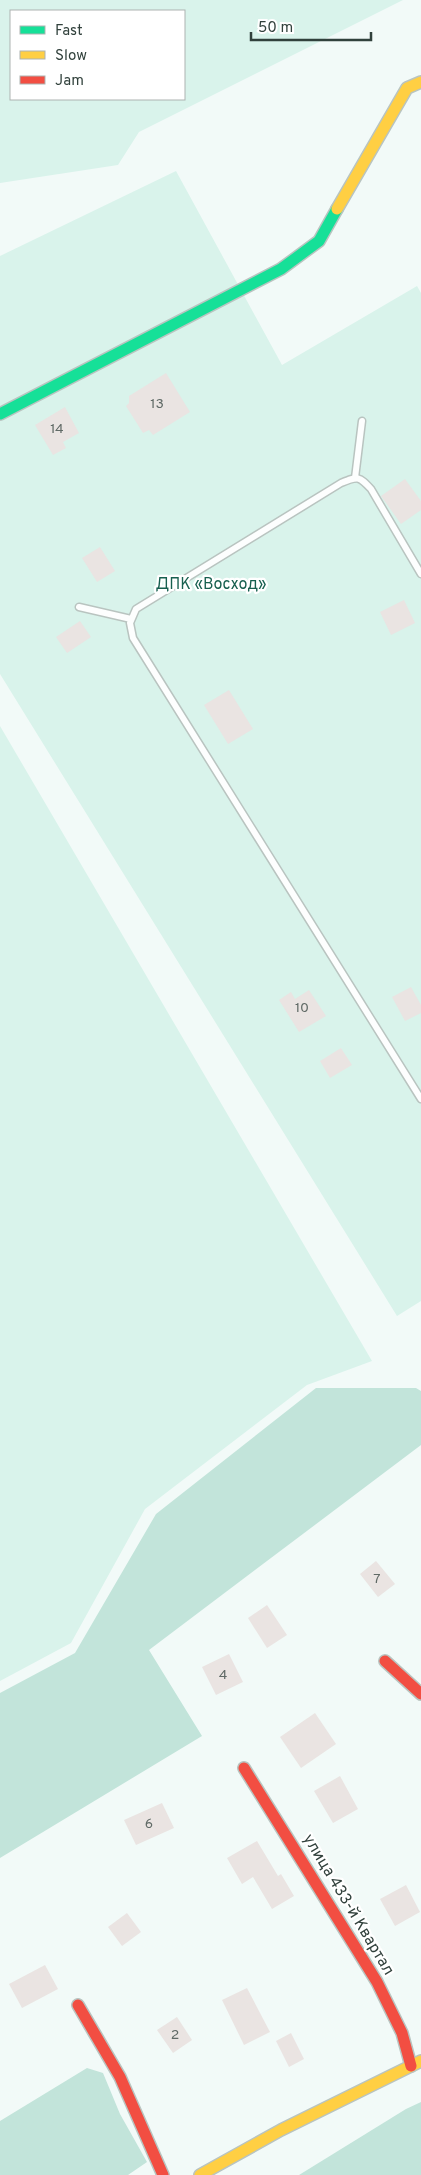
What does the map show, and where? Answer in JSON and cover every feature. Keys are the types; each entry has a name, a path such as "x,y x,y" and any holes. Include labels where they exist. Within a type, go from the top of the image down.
{"street":[{"path":"0,414 281,269 319,241 407,88 421,82"},
{"path":"385,1660 421,1694"},
{"name":"улица 433-й Квартал","path":"244,1768 362,1956 384,1996 409,2052 416,2063"},
{"path":"78,2004 120,2077 163,2175"},
{"path":"200,2175 246,2147 294,2122 416,2063"}],"lane":[{"path":"355,478 362,421"},
{"path":"421,574 371,489 362,479 355,478 342,483 136,610 130,623 133,638 421,1098"},
{"path":"79,608 131,619"}],"green space":[{"path":"0,0 403,0 139,132 118,165 0,183"},
{"name":"ДПК «Восход»","path":"176,171 282,365 417,286 421,293 421,1301 397,1316 0,674 0,256"},
{"path":"0,726 372,1361 307,1385 145,1509 71,1643 0,1681"},
{"path":"316,1388 416,1388 421,1391 421,1445 149,1650 202,1736 0,1858 0,1693 75,1653 156,1514"},
{"path":"87,2068 103,2073 120,2114 147,2162 128,2175 0,2175 0,2121"},
{"path":"421,2102 421,2175 299,2175 406,2109"}],"building":[{"path":"166,373 190,412 153,435 149,430 143,433 126,406 129,403 129,396"},
{"path":"65,407 79,433 63,442 66,448 53,455 35,425"},
{"path":"405,479 421,501 421,510 401,524 381,496"},
{"path":"100,547 115,571 97,582 82,558"},
{"path":"404,600 415,623 391,635 380,612"},
{"path":"80,621 91,637 67,653 56,637"},
{"path":"229,690 253,729 228,744 204,705"},
{"path":"411,987 421,1005 421,1013 405,1021 392,997"},
{"path":"309,990 326,1016 299,1032 279,1000 291,992 295,999"},
{"path":"341,1048 352,1065 330,1078 320,1061"},
{"path":"376,1561 395,1584 378,1597 360,1574"},
{"path":"267,1605 287,1635 267,1648 248,1618"},
{"path":"229,1654 243,1682 216,1695 202,1667"},
{"path":"315,1713 336,1744 301,1768 280,1737"},
{"path":"340,1776 358,1809 333,1823 314,1791"},
{"path":"162,1803 174,1828 136,1845 124,1820"},
{"path":"257,1841 278,1876 281,1874 294,1896 272,1909 253,1877 242,1884 227,1858"},
{"path":"406,1885 420,1912 395,1926 380,1899"},
{"path":"127,1913 141,1932 122,1946 108,1927"},
{"path":"45,1965 58,1989 22,2008 9,1984"},
{"path":"247,1988 270,2032 244,2045 222,2000"},
{"path":"177,2017 192,2040 173,2053 157,2030"},
{"path":"291,2033 304,2059 289,2067 276,2041"}],"traffic: fast":[{"path":"0,414 281,269 319,241 337,209"}],"traffic: slow":[{"path":"337,209 407,88 421,82"},
{"path":"200,2175 281,2130 421,2061"}],"traffic: jam":[{"path":"385,1661 421,1694"},
{"path":"244,1768 377,1982 402,2033 411,2066"},
{"path":"78,2005 120,2077 163,2175"}]}
